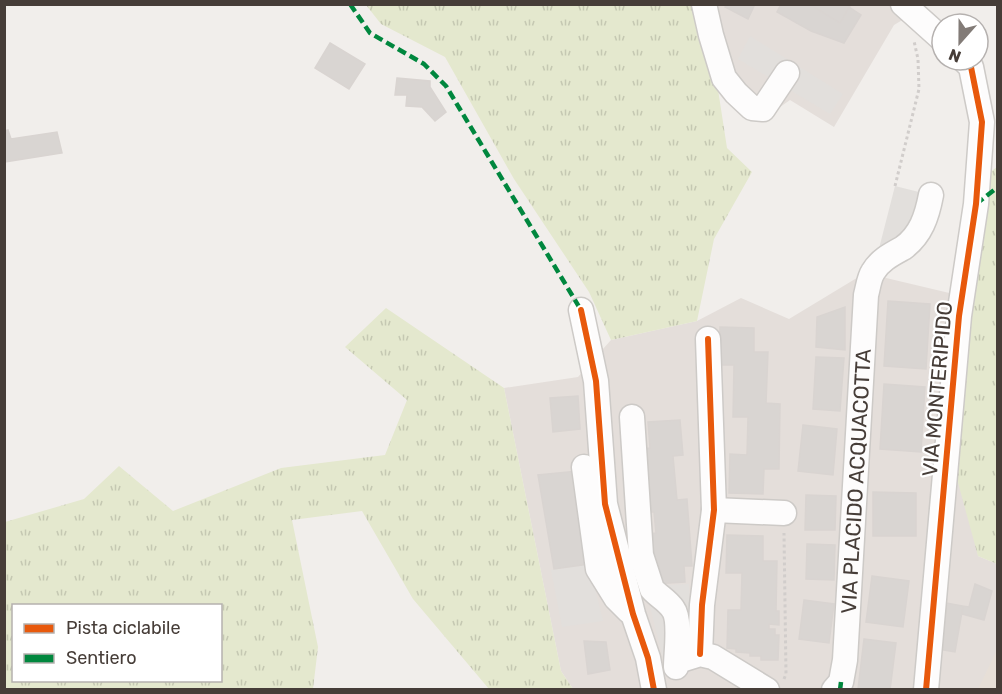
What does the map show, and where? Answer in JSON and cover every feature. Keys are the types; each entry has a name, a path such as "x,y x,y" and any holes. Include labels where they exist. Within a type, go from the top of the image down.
{"street":[{"path":"704,4 724,78 752,108 763,109 787,73"},
{"path":"908,9 930,28"},
{"name":"VIA MONTERIPIDO","path":"926,690 959,316 976,204 982,122 972,72"},
{"name":"VIA PLACIDO ACQUACOTTA","path":"838,687 845,660 866,295 873,272 887,257 914,238 921,228 928,212 931,195"},
{"path":"581,310 596,381 605,504 633,614 648,658 654,690"},
{"path":"700,654 702,605 714,510 708,339"},
{"path":"632,417 641,555 652,589 675,611 676,667"},
{"path":"584,467 598,569 616,598 633,614"},
{"path":"714,510 784,513"},
{"path":"661,690 685,658 700,654 713,657 767,690"}],"path":[{"path":"895,186 919,89 918,59 908,9"},
{"path":"784,513 786,674"}],"shaded area":[{"path":"903,4 914,13 894,25 834,127 790,100 763,119 693,5"},
{"path":"750,36 843,94 830,114 738,59"},
{"path":"895,186 931,195 928,212 873,272"},
{"path":"865,273 962,296 978,556 997,564 997,689 573,689 561,671 504,388 578,377 611,340 697,321 741,298 789,319"},
{"path":"589,564 603,621 562,627 551,570"},
{"path":"689,584 690,637 663,659 645,586"},
{"path":"997,650 997,689 978,689"}],"green space":[{"path":"366,5 693,5 717,83 727,148 752,172 714,239 697,321 611,340 589,292 514,179 445,57 381,24"},
{"path":"997,167 997,564 978,556 948,446 978,181"},
{"path":"386,308 504,388 561,671 573,689 489,689 413,599 362,511 292,520 318,647 313,689 5,689 5,522 84,499 119,466 173,511 281,468 385,455 407,400 345,347"}],"building":[{"path":"727,4 755,4 748,19 725,7"},
{"path":"781,4 809,4 840,23 849,7 861,15 844,43 811,31 777,12"},
{"path":"809,4 851,4 840,23"},
{"path":"330,43 365,64 349,89 315,68"},
{"path":"397,78 430,81 430,87 446,112 435,121 422,107 406,106 407,95 395,95"},
{"path":"8,130 11,139 57,132 62,153 4,162 4,131"},
{"path":"888,301 930,304 926,369 884,366"},
{"path":"845,307 845,350 816,347 817,317"},
{"path":"720,327 754,328 754,352 768,352 766,403 780,404 779,469 764,469 763,494 729,493 730,454 747,455 748,417 733,417 734,365 719,365"},
{"path":"816,357 844,358 840,411 813,409"},
{"path":"884,384 925,387 921,452 880,449"},
{"path":"578,396 580,429 553,432 550,398"},
{"path":"680,420 683,455 673,456 677,500 687,499 692,566 684,566 685,582 652,584 648,534 656,533 654,512 646,512 641,449 650,448 648,422"},
{"path":"803,425 837,429 833,475 798,471"},
{"path":"578,471 589,564 554,569 538,475"},
{"path":"873,492 916,493 916,536 873,536"},
{"path":"806,495 836,496 835,530 805,530"},
{"path":"727,535 763,536 763,561 777,561 776,611 779,611 779,625 769,624 769,629 775,629 775,635 779,635 778,660 761,660 761,656 750,656 750,653 736,652 736,649 727,648 728,610 741,610 742,573 726,573"},
{"path":"807,544 835,545 834,580 806,579"},
{"path":"872,576 909,581 903,627 866,622"},
{"path":"975,584 992,591 984,620 962,614 963,606 969,607"},
{"path":"804,600 834,604 829,643 799,639"},
{"path":"946,603 963,606 955,652 937,649"},
{"path":"864,639 896,643 890,690 858,689"},
{"path":"584,641 606,642 610,670 588,674"}],"marked path":[{"path":"350,4 370,33 424,64 446,86 581,310"},
{"path":"976,204 998,187"},
{"path":"840,690 841,682"}],"cycle path":[{"path":"926,690 959,316 976,204 982,122 972,72"},
{"path":"581,310 596,381 605,504 633,614 648,658 654,690"},
{"path":"700,654 702,605 714,510 708,339"}]}
